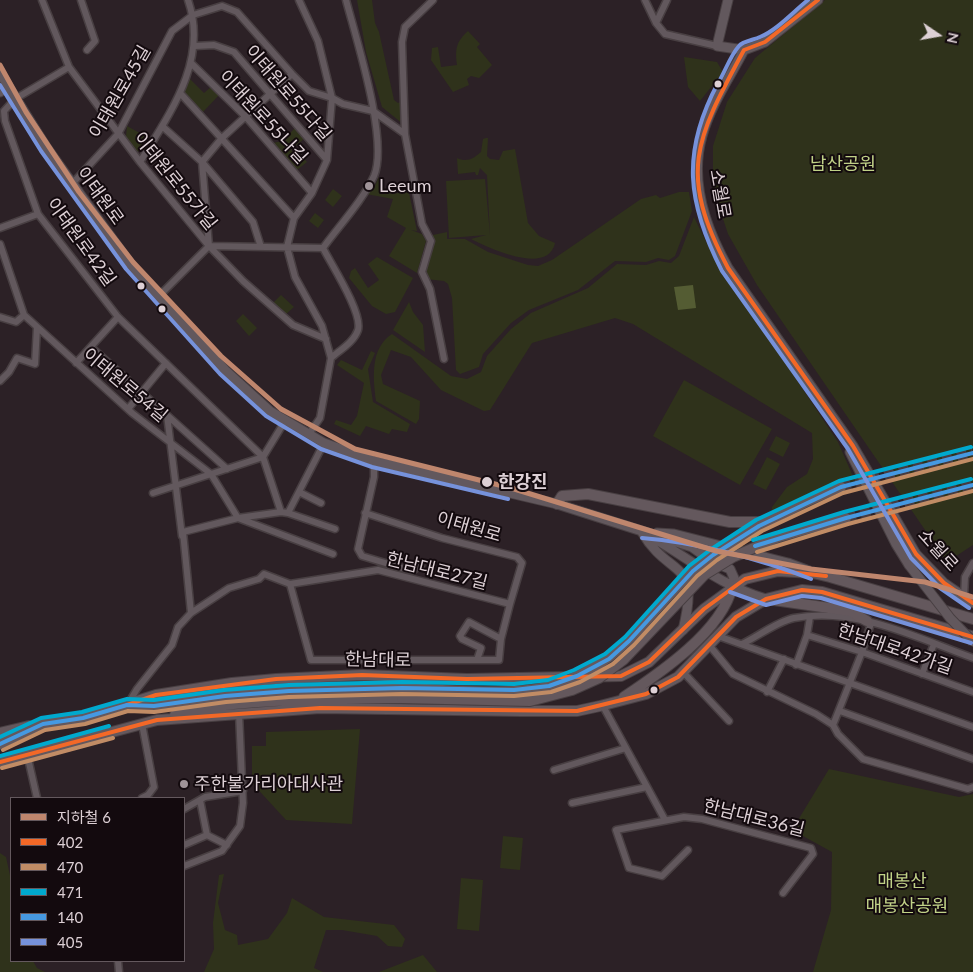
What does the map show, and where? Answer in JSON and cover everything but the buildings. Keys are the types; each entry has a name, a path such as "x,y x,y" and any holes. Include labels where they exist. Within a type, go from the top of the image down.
{"main road":[{"path":"728,0 717,46 744,50 765,42 818,0"},
{"name":"소월로","path":"744,50 702,136 698,175 703,208 713,239 728,268 853,446 916,554 944,582 973,603"},
{"name":"이태원로","path":"1,75 4,89 15,99 71,184 131,264 226,370 270,411 324,443 374,462 558,504 692,547 713,562 730,569 734,578 732,586"},
{"name":"소월로","path":"826,408 896,544 950,618 973,642"},
{"path":"0,762 190,710 228,704 402,693 527,690 549,686 594,668 616,653 693,571 712,555 764,524 841,488"},
{"path":"558,504 562,496 588,494 730,522 764,524"},
{"path":"127,706 154,706 225,696 289,690 402,693 530,701 572,690 599,678 622,660 704,574 732,557 779,537 846,518"},
{"path":"642,532 650,544 674,564 688,581 688,609 683,630"},
{"name":"이태원로","path":"642,532 685,557 701,571 732,586 766,599"},
{"name":"이태원로","path":"642,532 674,534 788,563 813,573"},
{"path":"685,557 690,556 692,547"},
{"name":"한남대로","path":"0,744 43,724 83,718 127,706 156,695 276,679 362,675 467,679 621,676 649,662 732,586 745,579 778,571 813,573 973,619"},
{"path":"617,702 678,660 726,605 732,586"},
{"path":"157,720 320,708 577,711 603,706 646,694 669,683 683,672 736,617 766,599 802,590 822,592 973,637"},
{"path":"766,599 850,611 869,622"},
{"path":"0,734 13,729 43,724"}],"street":[{"path":"42,0 69,67 118,134"},
{"path":"80,0 95,42 87,50"},
{"path":"140,162 180,94 191,63 195,46 193,15 188,0"},
{"path":"299,0 318,41 332,98 327,160 312,193 294,218 287,247 295,277 322,326 331,358 320,418 309,434"},
{"path":"331,358 353,339 358,329 358,315 323,248 374,175 378,154 373,111 346,0"},
{"path":"434,0 405,27 402,42 405,134 422,224 431,241 422,272 430,289 444,358"},
{"path":"645,0 656,22 665,34 717,46"},
{"path":"656,22 667,0"},
{"name":"이태원로45길","path":"71,184 118,134 172,31 193,15 222,6 237,12 309,91 332,98 343,104 373,111"},
{"name":"이태원로55다길","path":"195,46 214,46 234,52 327,160"},
{"name":"이태원로55나길","path":"191,63 246,117 312,193"},
{"path":"15,99 69,67"},
{"path":"159,296 209,246 202,162 222,138 292,74"},
{"path":"180,94 294,218"},
{"name":"이태원로42길","path":"15,99 4,111 5,121 38,214 118,317 263,457"},
{"path":"373,111 405,134"},
{"path":"162,126 202,162 253,222 261,247"},
{"name":"이태원로55가길","path":"118,134 209,246 243,281 293,325 326,339"},
{"path":"0,228 38,214"},
{"name":"이태원로54길","path":"0,244 24,315 128,409 211,474"},
{"name":"이태원로55가길","path":"209,246 323,248"},
{"path":"0,317 16,322 24,315"},
{"path":"76,363 118,317"},
{"path":"0,381 9,372 17,358 35,364 36,327"},
{"path":"91,347 227,469"},
{"path":"128,409 166,364"},
{"path":"167,415 191,614"},
{"path":"152,492 263,457 285,420"},
{"path":"285,512 299,492 324,443"},
{"path":"263,457 285,512"},
{"path":"374,462 374,477 358,549 362,556 412,571 421,565"},
{"path":"211,474 238,518 333,554"},
{"path":"299,492 321,503"},
{"path":"186,575 183,532 238,518 285,512 335,529"},
{"name":"이태원로","path":"365,513 442,538 517,557 522,563 510,604"},
{"path":"964,597 965,577 973,563"},
{"name":"한남대로27길","path":"290,584 378,570 510,604"},
{"path":"127,706 137,689 172,645 178,627 191,614 229,588 259,579 264,574 290,584 310,660 499,660 501,639 510,604"},
{"path":"796,665 807,635 810,617"},
{"path":"742,644 793,618 844,617 869,622 973,658"},
{"path":"477,660 481,648 462,639 460,636 469,622 501,639"},
{"path":"833,724 840,711 862,652 869,622"},
{"name":"한남대로42가길","path":"807,635 862,652 973,692"},
{"path":"718,636 973,727"},
{"path":"922,674 934,644"},
{"path":"709,645 733,674 833,724 838,734 863,759 968,789 973,787"},
{"path":"767,692 784,659"},
{"path":"683,672 729,721"},
{"path":"603,706 665,820"},
{"path":"840,711 973,759"},
{"path":"185,866 222,851 240,826 243,791 239,713"},
{"path":"142,724 154,787 144,797"},
{"path":"554,770 626,748"},
{"path":"27,754 37,797"},
{"path":"572,803 647,787"},
{"path":"185,808 205,797 243,791"},
{"path":"200,800 207,835"},
{"name":"한남대로36길","path":"688,850 662,876 629,868 616,830 684,817 702,819 811,848 813,854 783,892"},
{"path":"207,835 227,845"},
{"path":"185,845 207,835"}],"green space":[{"path":"357,0 372,0 375,23 379,32 394,100 398,103 402,101 403,124 382,107 366,52"},
{"name":"남산공원","path":"825,0 973,0 973,545 947,562 757,285 728,234 713,188 713,146 727,102 755,58"},
{"path":"468,31 480,44 477,47 492,65 479,78 471,76 467,79 469,85 453,92 431,60 432,48 438,47 441,67 457,65 457,46"},
{"path":"684,57 717,62 723,72 700,101 688,87"},
{"path":"189,78 204,93 212,86 220,94 203,112 184,92"},
{"path":"127,126 147,137 138,152 126,137"},
{"path":"296,127 305,138 291,150 297,156 300,154 307,162 297,170 273,143 282,141"},
{"path":"488,138 487,156 490,159 499,160 503,151 515,149 528,223 539,236 555,243 550,253 541,258 517,257 471,239 486,235 449,238 446,181 485,179 490,235 487,175 480,168 478,175 475,172 458,174 457,158 467,160 476,156 481,152 483,139"},
{"path":"379,177 384,187 390,193 398,193 408,188 417,231 411,230 422,234 426,241 417,273 389,256 406,228 387,217 393,199 366,194 370,187 374,188"},
{"path":"333,189 342,196 333,207 325,200"},
{"path":"679,192 689,192 692,211 675,256 669,260 658,258 646,262 615,261 578,290 529,310 511,323 483,354 479,367 460,374 456,370 452,298 448,284 444,281 426,279 424,271 433,235 447,232 447,239 465,239 488,252 528,265 538,266 552,260 641,199 656,195 660,198"},
{"path":"315,213 324,220 318,228 309,221"},
{"path":"694,217 723,276 750,310 838,442 855,481 772,511 772,507 787,487 807,474 813,459 812,433 633,324 615,318 532,343 490,410 484,411 441,390 411,357 391,350 381,375 383,384 420,401 419,419 416,424 376,401 374,373 376,355 385,340 392,334 451,376 467,379 481,372 487,356 511,329 531,313 588,288 617,264 646,265 659,261 671,263 679,256"},
{"path":"377,257 413,278 395,312 386,314 372,306 349,278 351,271 355,268 368,288 379,280 368,264"},
{"path":"281,295 294,307 285,315 273,303"},
{"path":"409,302 413,312 423,325 425,352 393,330"},
{"path":"243,314 257,328 249,336 236,321"},
{"path":"371,351 375,353 368,369 373,402 410,424 407,432 392,429 389,434 366,426 360,436 334,424 336,420 351,425 357,416 364,383 337,365 341,360 362,370"},
{"path":"684,380 772,429 740,485 653,436"},
{"path":"776,436 790,443 783,457 769,450"},
{"path":"767,457 780,464 766,490 753,484"},
{"path":"360,729 352,824 286,820 252,783 252,746 266,746 266,732"},
{"name":"매봉산","path":"829,769 959,797 973,794 973,972 813,972 831,910 832,852 792,830"},
{"path":"503,836 523,838 520,870 500,868"},
{"path":"0,853 6,857 10,875 10,962 34,962 37,968 45,972 0,972"},
{"path":"224,874 218,903 225,930 237,935 238,945 268,939 287,913 292,898 324,917 394,925 405,939 402,947 388,946 377,936 342,930 326,930 314,968 323,972 204,972 214,949 213,923 219,875"},
{"path":"461,878 483,880 479,931 457,929"},
{"path":"423,955 437,972 379,972"}],"shaded area":[{"path":"693,285 696,308 678,310 674,287"}],"tunnel":[{"path":"841,487 973,453"},
{"path":"846,518 973,485"}],"metro line":[{"name":"6","path":"0,65 26,112 79,192 133,262 221,356 281,409 355,449 511,488 716,551 811,569 925,582 973,597"}],"transit line":[{"name":"405","path":"808,0 773,30 741,44 733,54 706,108 698,132 693,177 701,223 722,271 848,449 911,558 940,588 969,608"},
{"name":"402","path":"818,0 765,42 744,50 727,81 704,133 699,156 698,180 702,206 712,235 728,268 853,446 916,554 944,583 973,603"},
{"name":"405","path":"0,85 41,151 126,269 220,374 266,416 321,449 372,467 508,499"},
{"name":"471","path":"0,737 41,718 82,712 127,699 154,700 224,690 289,685 402,682 514,684 548,680 574,670 605,654 625,637 689,566 756,520 839,481 971,447"},
{"name":"140","path":"0,744 43,724 83,718 127,705 154,706 225,696 289,691 402,688 514,690 549,686 577,676 609,659 629,641 693,571 713,555 759,526 841,487 973,453"},
{"name":"470","path":"3,750 45,730 85,724 128,711 154,712 226,702 289,697 402,694 514,696 551,692 580,682 613,664 634,645 697,576 717,560 762,531 843,493 973,459"},
{"name":"471","path":"753,540 844,512 971,479"},
{"name":"140","path":"755,546 846,518 973,485"},
{"name":"470","path":"757,552 848,524 973,491"},
{"name":"405","path":"642,538 684,543 728,552 811,579"},
{"name":"402","path":"127,705 156,695 276,679 362,675 467,679 621,676 649,662 704,609 745,579 778,571 826,576"},
{"name":"402","path":"0,762 157,720 320,708 577,711 646,694 678,677 736,617 766,599 802,590 822,592 973,637"},
{"name":"405","path":"730,592 766,605 802,596 821,598 971,643"},
{"name":"471","path":"0,756 109,726"},
{"name":"470","path":"2,768 113,738"}],"place":[{"name":"Leeum","path":"369,186"},
{"name":"한강진","path":"487,482"},
{"name":"주한불가리아대사관","path":"184,784"}],"park label":[{"name":"매봉산공원","path":"907,906"}]}
